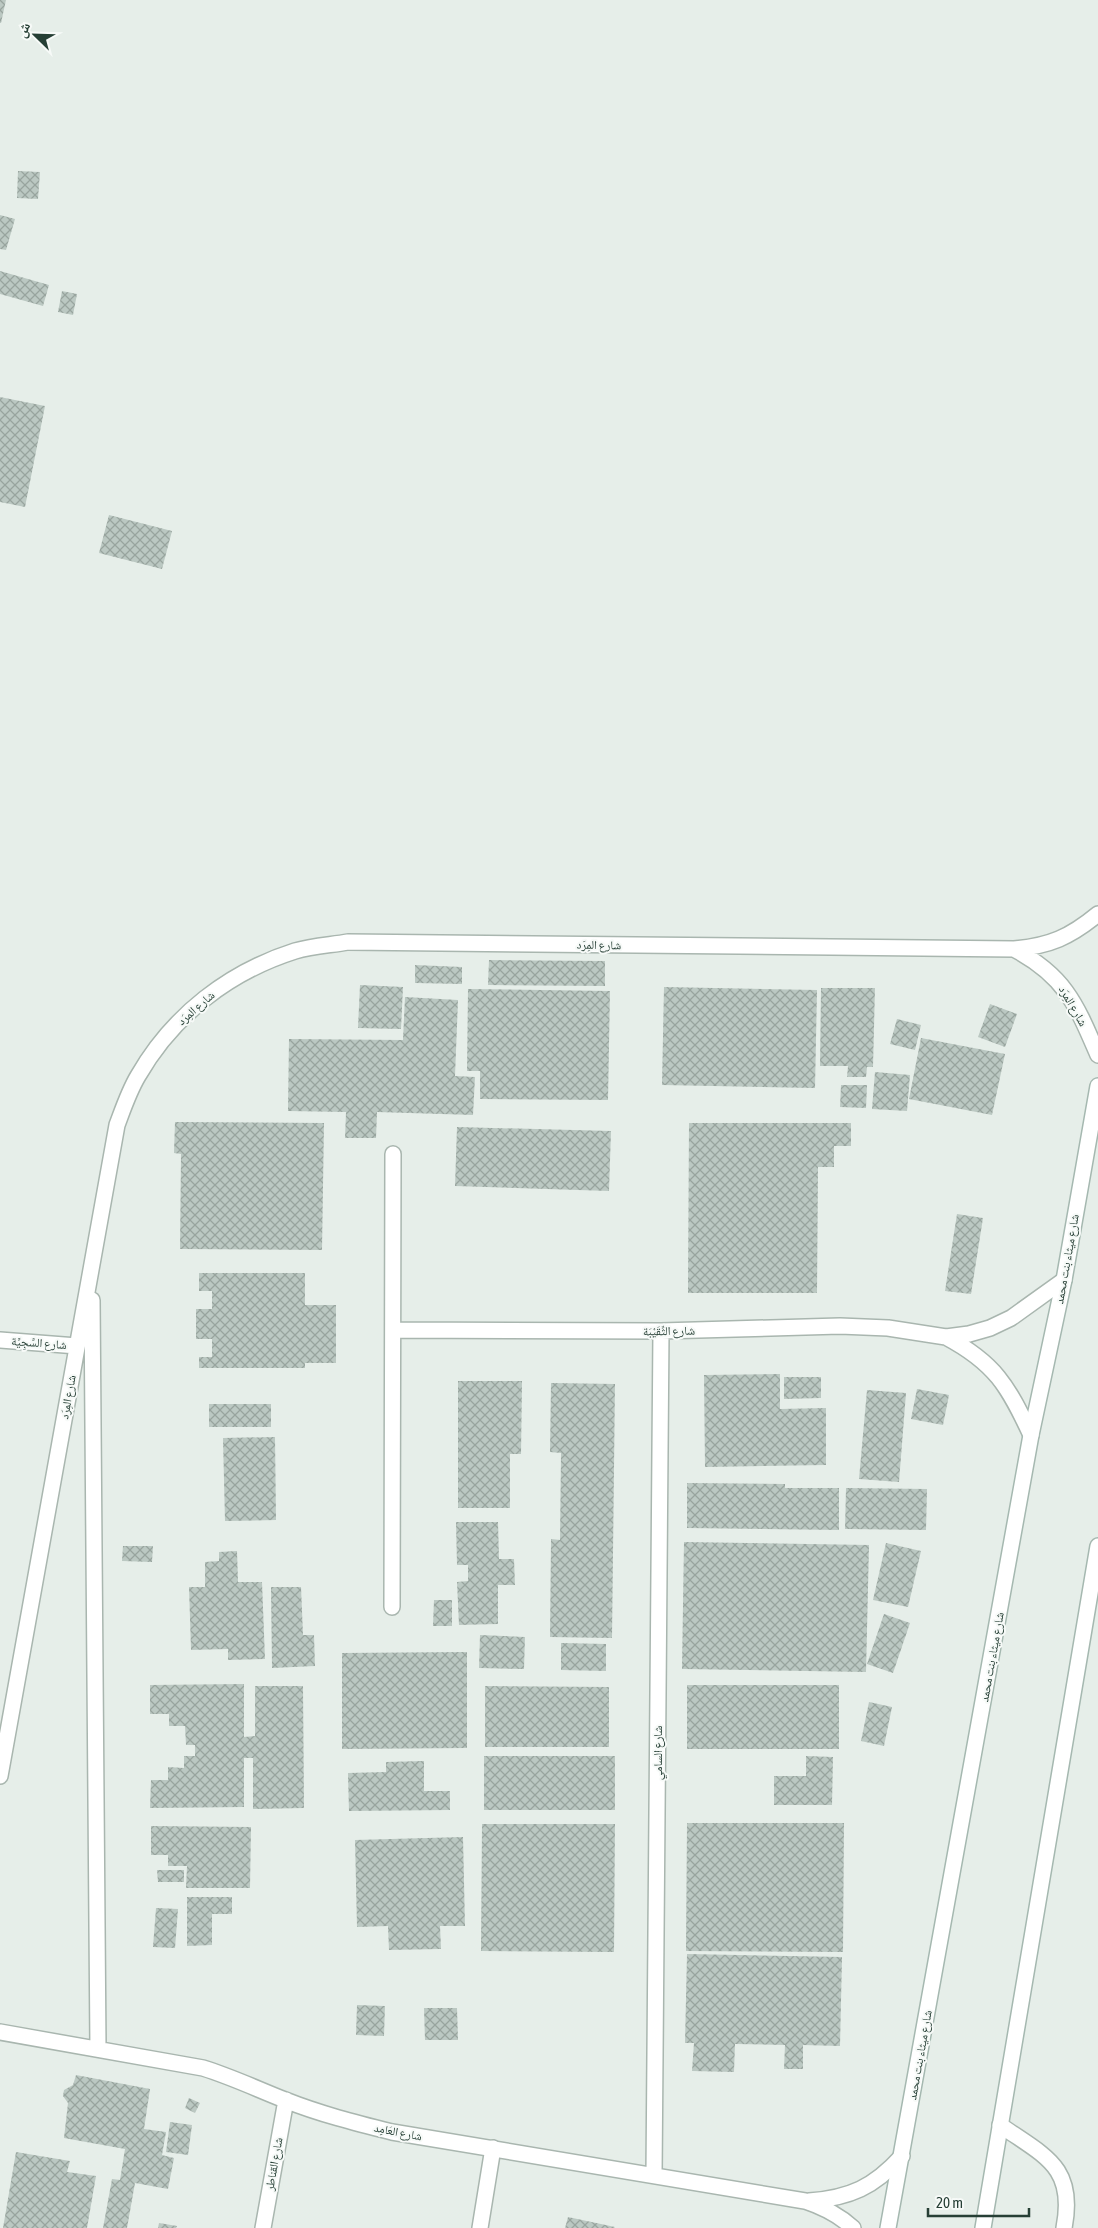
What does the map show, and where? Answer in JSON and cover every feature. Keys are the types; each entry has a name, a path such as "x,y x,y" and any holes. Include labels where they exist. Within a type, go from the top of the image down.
{"street":[{"name":"شارع المِرَد","path":"0,1776 117,1125 137,1076 167,1034 204,997 248,970 297,950 348,942 1014,950 1038,947 1061,939 1083,926 1098,914"},
{"name":"شارع المِرَد","path":"1014,950 1047,970 1061,984 1082,1018 1098,1055"},
{"name":"شارع ميثاء بنت محمد","path":"888,2228 1031,1435 1064,1280 1098,1086"},
{"path":"392,1607 393,1154"},
{"path":"92,1260 98,2049"},
{"name":"شارع الثِّقَيْبَة","path":"392,1330 661,1331 840,1326 888,1328 946,1337 969,1334 990,1328 1011,1318 1064,1280"},
{"name":"شارع السامي","path":"654,2175 661,1331"},
{"name":"شارع الثِّقَيْبَة","path":"946,1337 984,1361 1000,1377 1012,1395 1031,1435"},
{"name":"شارع السَّجِيَّة","path":"0,1340 77,1346"},
{"path":"983,2228 1098,1546"},
{"name":"شارع العَامِد","path":"0,2032 203,2068 234,2077 286,2100 337,2118 392,2132 805,2201 823,2207 842,2218 853,2228"},
{"name":"شارع القناطر","path":"263,2228 286,2100"},
{"path":"1000,2125 1042,2155 1058,2170 1064,2180 1067,2194 1068,2209 1064,2228"},
{"path":"480,2228 493,2148"},
{"name":"شارع العَامِد","path":"805,2201 847,2195 868,2186 887,2173 902,2156"}],"building":[{"path":"0,0 6,0 1,23 0,23"},
{"path":"18,171 40,172 38,199 17,198"},
{"path":"0,215 15,219 6,250 0,249"},
{"path":"0,271 49,285 43,306 0,294"},
{"path":"62,291 77,294 73,315 58,312"},
{"path":"0,397 45,406 25,507 0,502"},
{"path":"109,515 172,531 162,569 99,553"},
{"path":"489,960 605,961 605,986 488,985"},
{"path":"415,965 462,967 462,984 415,983"},
{"path":"360,985 403,987 401,1029 358,1028"},
{"path":"664,987 817,990 815,1088 662,1085"},
{"path":"821,988 875,988 873,1067 867,1067 866,1077 847,1077 848,1066 820,1066"},
{"path":"468,989 610,991 608,1100 480,1099 480,1071 467,1071"},
{"path":"405,997 458,1000 455,1076 475,1077 473,1115 377,1112 376,1138 345,1138 346,1112 288,1111 289,1039 403,1040"},
{"path":"990,1004 1017,1014 1005,1047 978,1037"},
{"path":"897,1019 921,1025 915,1050 890,1044"},
{"path":"921,1038 1005,1054 992,1115 909,1099"},
{"path":"875,1072 910,1075 907,1111 872,1109"},
{"path":"841,1085 867,1085 866,1108 840,1107"},
{"path":"175,1122 324,1123 322,1250 180,1249 181,1154 174,1153"},
{"path":"689,1123 851,1123 851,1146 834,1146 834,1167 818,1167 817,1293 688,1293"},
{"path":"457,1127 611,1131 609,1191 455,1186"},
{"path":"957,1214 983,1218 971,1294 945,1291"},
{"path":"199,1273 305,1273 305,1305 336,1305 336,1363 305,1363 305,1368 199,1368 199,1357 212,1357 212,1339 196,1339 196,1309 212,1309 212,1291 199,1291"},
{"path":"780,1374 780,1409 826,1408 826,1465 705,1467 704,1375"},
{"path":"784,1377 821,1377 821,1398 784,1399"},
{"path":"458,1381 522,1381 521,1454 510,1454 510,1508 458,1508"},
{"path":"551,1383 615,1384 612,1638 550,1637 551,1539 560,1540 561,1453 550,1452"},
{"path":"917,1389 949,1395 943,1425 911,1419"},
{"path":"867,1390 906,1393 899,1482 859,1479"},
{"path":"209,1404 271,1404 271,1427 209,1427"},
{"path":"275,1437 276,1520 225,1521 223,1438"},
{"path":"687,1483 785,1484 785,1488 839,1488 839,1530 687,1528"},
{"path":"846,1488 927,1489 926,1530 845,1529"},
{"path":"456,1522 498,1522 499,1559 514,1559 515,1585 498,1585 498,1624 459,1625 457,1582 468,1581 468,1565 457,1565"},
{"path":"684,1542 869,1545 866,1672 682,1669"},
{"path":"886,1543 921,1551 908,1607 873,1600"},
{"path":"123,1546 153,1546 152,1562 122,1561"},
{"path":"237,1551 238,1582 262,1582 265,1659 228,1660 228,1649 191,1650 189,1587 205,1587 205,1562 219,1561 219,1552"},
{"path":"271,1587 301,1587 303,1635 314,1635 315,1666 272,1668"},
{"path":"434,1600 452,1600 452,1626 433,1626"},
{"path":"884,1614 910,1623 893,1673 867,1664"},
{"path":"480,1635 525,1637 524,1669 479,1668"},
{"path":"561,1643 606,1644 606,1671 561,1670"},
{"path":"467,1652 467,1748 342,1749 342,1653"},
{"path":"244,1684 244,1737 255,1736 255,1686 303,1686 304,1808 253,1809 253,1758 244,1758 244,1807 150,1808 151,1780 168,1780 168,1767 184,1768 184,1756 195,1756 195,1745 186,1745 185,1726 169,1726 169,1714 150,1714 150,1685"},
{"path":"687,1685 839,1685 839,1749 687,1749"},
{"path":"485,1686 609,1687 609,1747 485,1747"},
{"path":"869,1702 892,1707 884,1746 861,1741"},
{"path":"484,1756 615,1756 615,1810 484,1810"},
{"path":"806,1756 833,1757 832,1805 774,1805 774,1776 806,1776"},
{"path":"424,1761 424,1791 450,1791 450,1810 349,1811 348,1773 386,1772 386,1762"},
{"path":"687,1823 844,1823 843,1952 686,1951"},
{"path":"482,1824 615,1824 614,1952 481,1951"},
{"path":"151,1826 251,1827 250,1888 186,1888 187,1866 168,1866 168,1855 151,1855"},
{"path":"463,1837 465,1926 440,1926 441,1949 389,1950 388,1926 357,1927 355,1840"},
{"path":"157,1870 184,1870 184,1882 158,1882"},
{"path":"187,1897 232,1897 232,1914 212,1914 212,1945 187,1946"},
{"path":"156,1908 178,1909 175,1948 153,1947"},
{"path":"687,1954 842,1957 840,2046 803,2045 803,2069 784,2069 785,2045 735,2044 734,2072 692,2071 694,2043 685,2043"},
{"path":"357,2005 385,2006 384,2036 356,2035"},
{"path":"424,2008 457,2008 458,2040 425,2040"},
{"path":"76,2075 150,2089 144,2129 166,2132 162,2155 174,2158 168,2189 135,2183 127,2228 103,2228 112,2179 120,2180 125,2149 64,2138 68,2103 63,2096 64,2090 73,2085"},
{"path":"189,2098 200,2103 195,2113 185,2108"},
{"path":"170,2122 192,2125 188,2155 166,2152"},
{"path":"16,2152 70,2161 67,2172 96,2176 87,2228 3,2228"},
{"path":"568,2217 615,2227 565,2228"},
{"path":"159,2223 177,2226 176,2228 158,2228"}]}
